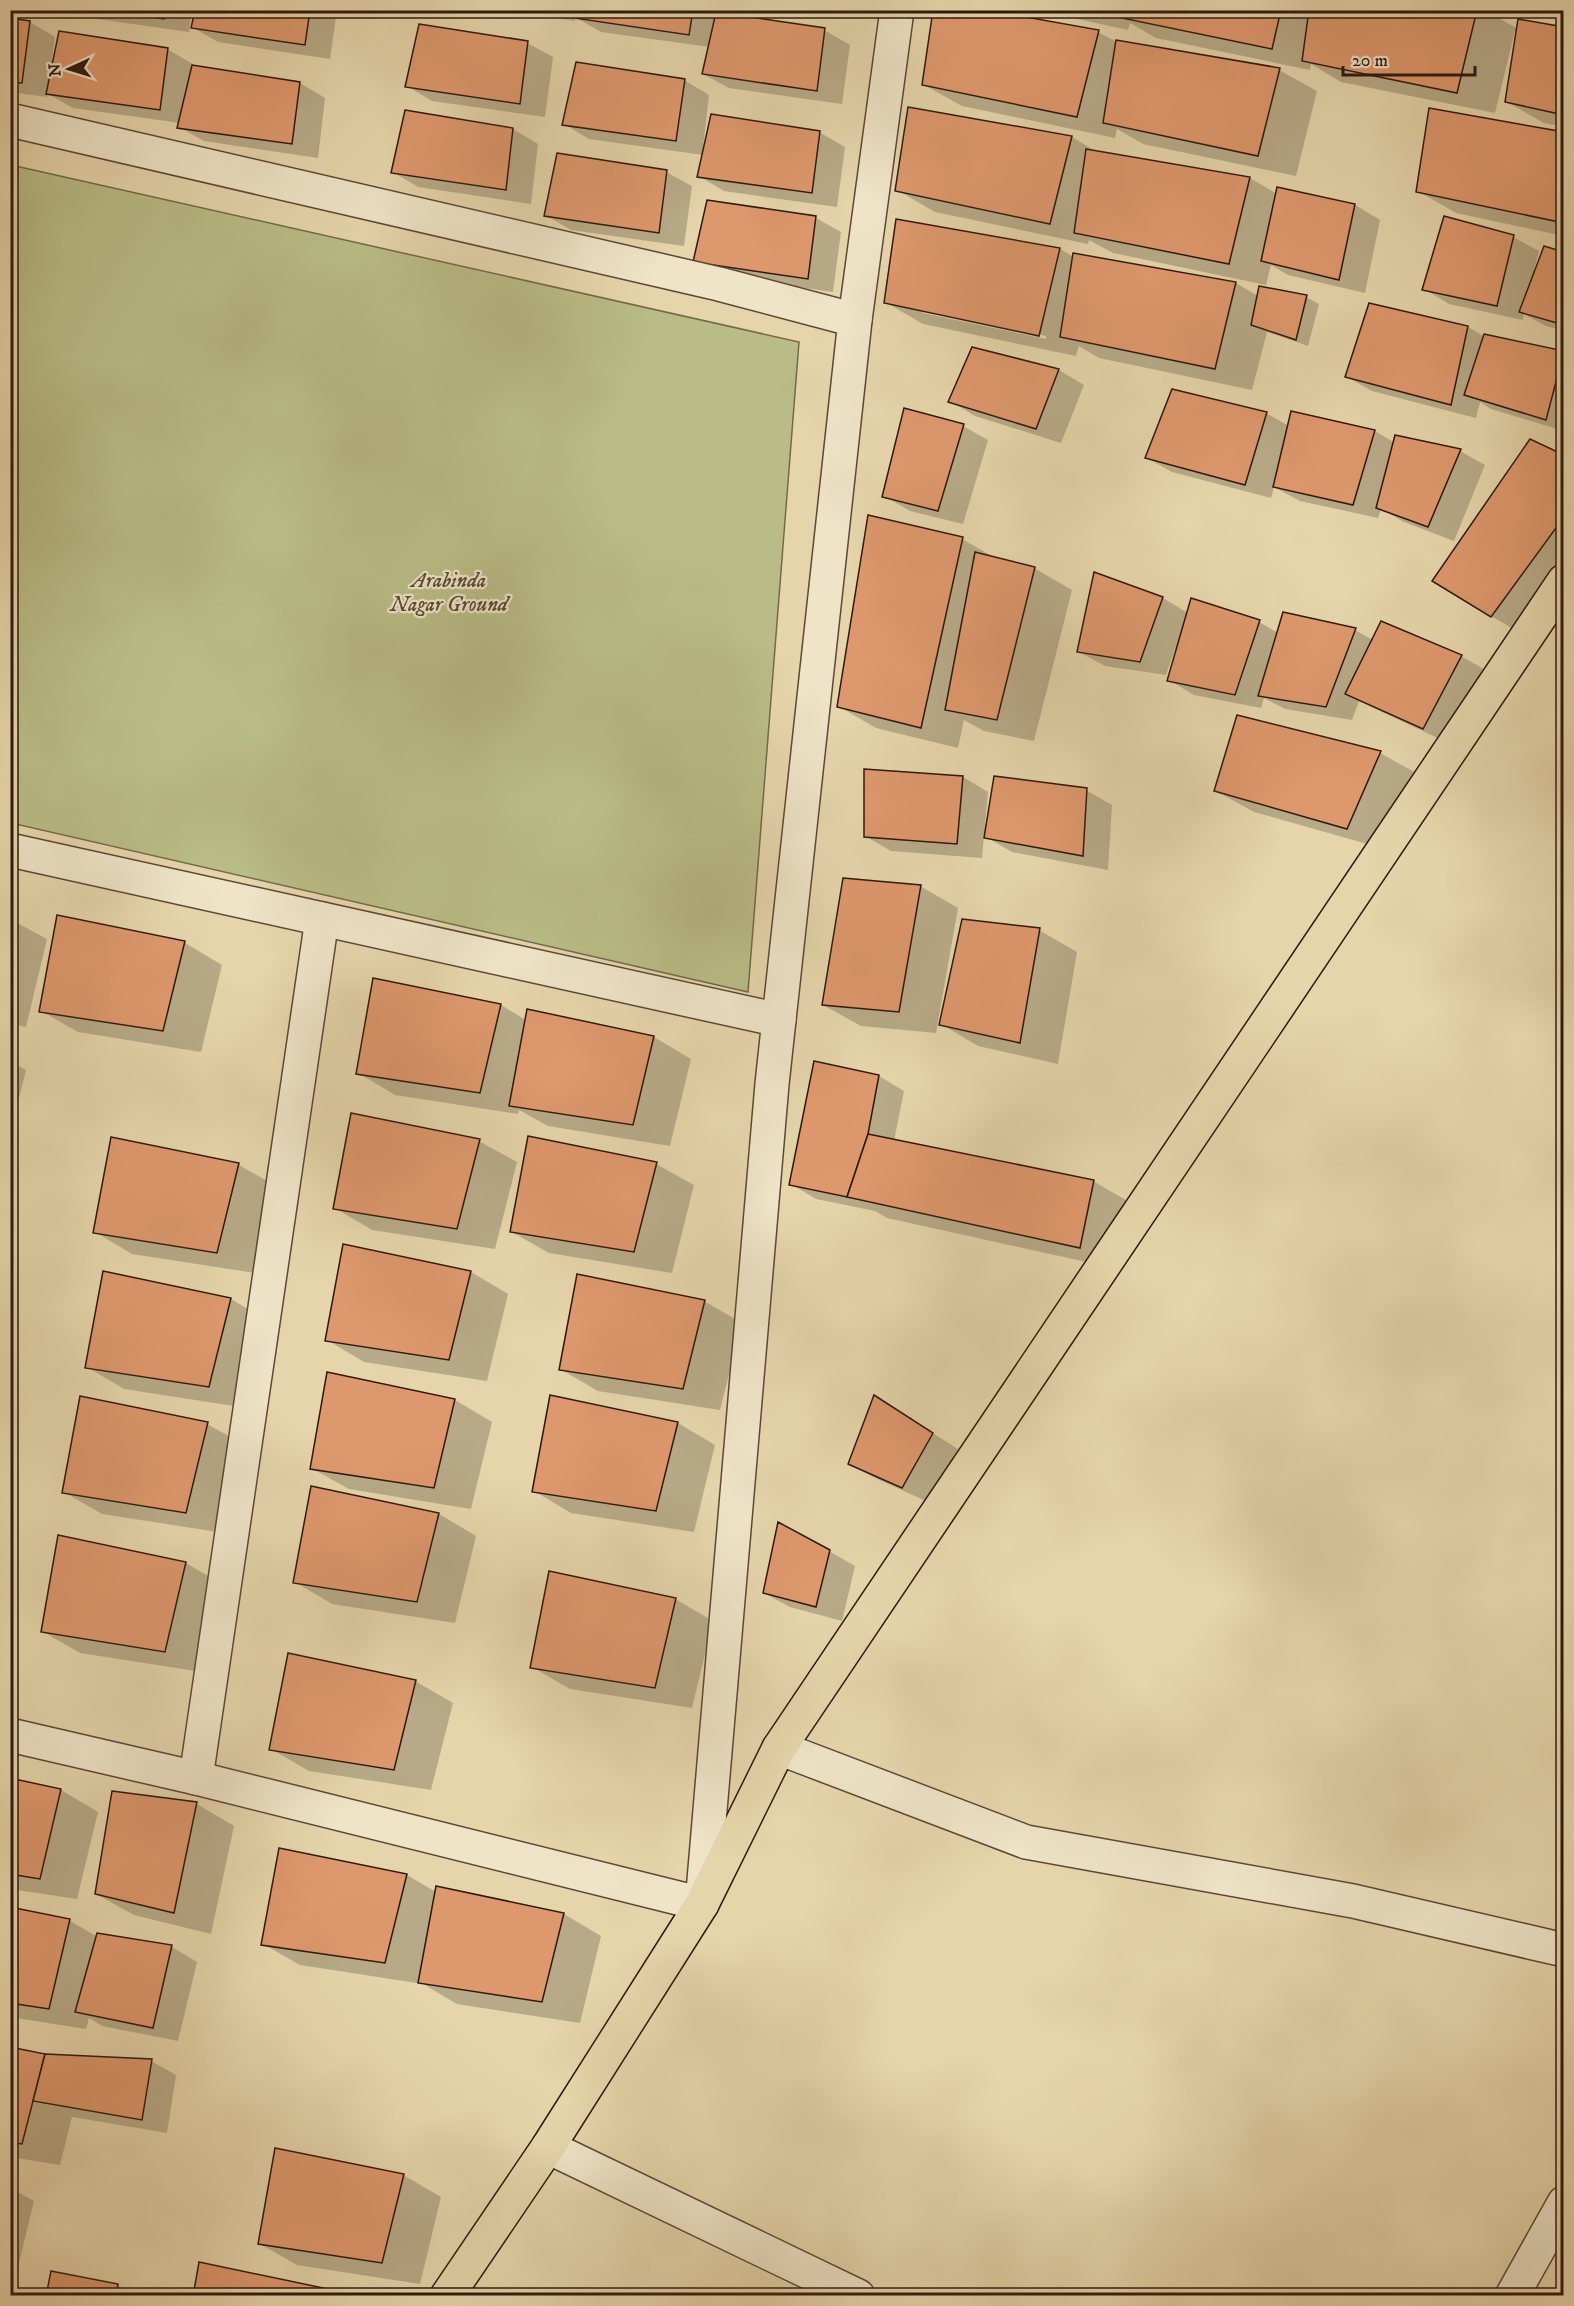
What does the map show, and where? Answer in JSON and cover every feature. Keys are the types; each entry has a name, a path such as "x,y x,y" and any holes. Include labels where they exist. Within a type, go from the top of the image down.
{"main road":[{"path":"447,2295 548,2147 702,1904 778,1748 1563,581"}],"street":[{"path":"10,1735 196,1778 702,1904 780,1020 855,320 897,10"},
{"path":"10,120 719,284 855,320"},
{"path":"10,850 780,1020"},
{"path":"196,1778 322,919"},
{"path":"778,1748 1026,1842 1353,1901 1563,1950"},
{"path":"548,2147 858,2295"},
{"path":"1512,2295 1563,2203"}],"green space":[{"name":"Arabinda Nagar Ground","path":"11,165 799,342 748,992 11,823"}],"building":[{"path":"108,10 165,10 164,19"},
{"path":"195,10 310,10 305,45 191,28"},
{"path":"576,10 693,10 689,35 574,18"},
{"path":"933,10 986,10 1099,30 1077,117 922,85"},
{"path":"1118,10 1281,10 1272,49 1117,17"},
{"path":"1309,10 1477,10 1457,93 1302,61"},
{"path":"716,12 825,28 817,91 702,74"},
{"path":"10,18 30,21 22,83 10,82"},
{"path":"1518,19 1564,27 1564,115 1505,102"},
{"path":"419,24 528,41 520,104 405,87"},
{"path":"59,31 168,48 160,110 46,94"},
{"path":"1116,40 1280,68 1258,156 1103,123"},
{"path":"576,62 685,79 676,141 562,125"},
{"path":"192,65 300,82 292,144 177,128"},
{"path":"908,107 1072,136 1050,224 895,191"},
{"path":"1429,108 1564,132 1564,223 1416,192"},
{"path":"405,110 513,128 506,190 391,173"},
{"path":"711,114 820,131 812,193 697,177"},
{"path":"1086,149 1250,177 1229,264 1074,233"},
{"path":"557,153 667,170 659,233 544,216"},
{"path":"1277,187 1355,204 1339,280 1261,261"},
{"path":"707,200 816,216 808,279 693,262"},
{"path":"1444,216 1514,235 1497,306 1422,290"},
{"path":"896,219 1060,248 1039,336 884,303"},
{"path":"1544,246 1564,252 1564,325 1519,312"},
{"path":"1073,253 1236,282 1215,369 1060,337"},
{"path":"1259,286 1307,295 1296,340 1251,325"},
{"path":"1369,303 1468,326 1451,405 1345,377"},
{"path":"1484,334 1564,351 1546,420 1464,395"},
{"path":"972,347 1059,369 1036,429 948,402"},
{"path":"1172,389 1267,412 1245,485 1145,458"},
{"path":"904,408 964,424 938,511 882,497"},
{"path":"1291,411 1375,430 1353,505 1273,487"},
{"path":"1395,435 1461,449 1428,527 1376,508"},
{"path":"1530,439 1564,455 1564,517 1491,617 1432,581"},
{"path":"868,515 963,537 921,728 837,707"},
{"path":"975,552 1035,567 997,720 945,710"},
{"path":"1094,572 1163,597 1140,662 1077,652"},
{"path":"1191,598 1260,620 1235,695 1167,681"},
{"path":"1283,612 1356,628 1326,707 1258,696"},
{"path":"1381,621 1462,655 1423,729 1345,694"},
{"path":"1237,715 1381,751 1347,829 1214,791"},
{"path":"864,769 963,776 957,844 864,837"},
{"path":"994,776 1087,788 1083,856 984,838"},
{"path":"843,878 921,885 899,1012 822,1005"},
{"path":"57,915 185,941 163,1031 39,1012"},
{"path":"962,919 1040,928 1020,1043 939,1025"},
{"path":"373,978 501,1004 480,1093 356,1074"},
{"path":"527,1009 654,1036 633,1125 509,1106"},
{"path":"814,1061 879,1075 868,1134 847,1197 789,1185"},
{"path":"351,1113 480,1139 457,1229 333,1209"},
{"path":"868,1134 1094,1180 1080,1248 847,1197"},
{"path":"528,1136 657,1162 634,1252 510,1232"},
{"path":"111,1137 239,1163 217,1253 93,1233"},
{"path":"343,1244 471,1271 449,1360 325,1341"},
{"path":"103,1271 231,1298 209,1387 85,1368"},
{"path":"577,1274 705,1300 683,1389 559,1370"},
{"path":"327,1372 455,1399 434,1488 310,1469"},
{"path":"550,1395 678,1422 656,1511 532,1492"},
{"path":"874,1395 933,1433 902,1488 848,1464"},
{"path":"80,1396 208,1422 186,1513 62,1493"},
{"path":"311,1486 439,1513 417,1602 293,1583"},
{"path":"778,1522 830,1550 816,1607 763,1593"},
{"path":"58,1535 186,1562 165,1652 41,1632"},
{"path":"549,1571 676,1598 655,1688 530,1668"},
{"path":"288,1653 416,1680 394,1770 269,1750"},
{"path":"10,1778 61,1789 40,1879 10,1874"},
{"path":"112,1791 197,1802 174,1913 95,1894"},
{"path":"279,1848 407,1874 385,1963 261,1945"},
{"path":"436,1886 564,1913 542,2002 418,1983"},
{"path":"10,1907 70,1919 49,2009 10,2003"},
{"path":"97,1933 172,1945 153,2028 75,2012"},
{"path":"10,2047 45,2054 22,2144 10,2142"},
{"path":"45,2054 152,2059 142,2120 33,2101"},
{"path":"275,2148 404,2174 382,2263 258,2244"},
{"path":"199,2262 328,2289 326,2296 193,2296"},
{"path":"51,2271 118,2284 116,2296 46,2296"}]}
